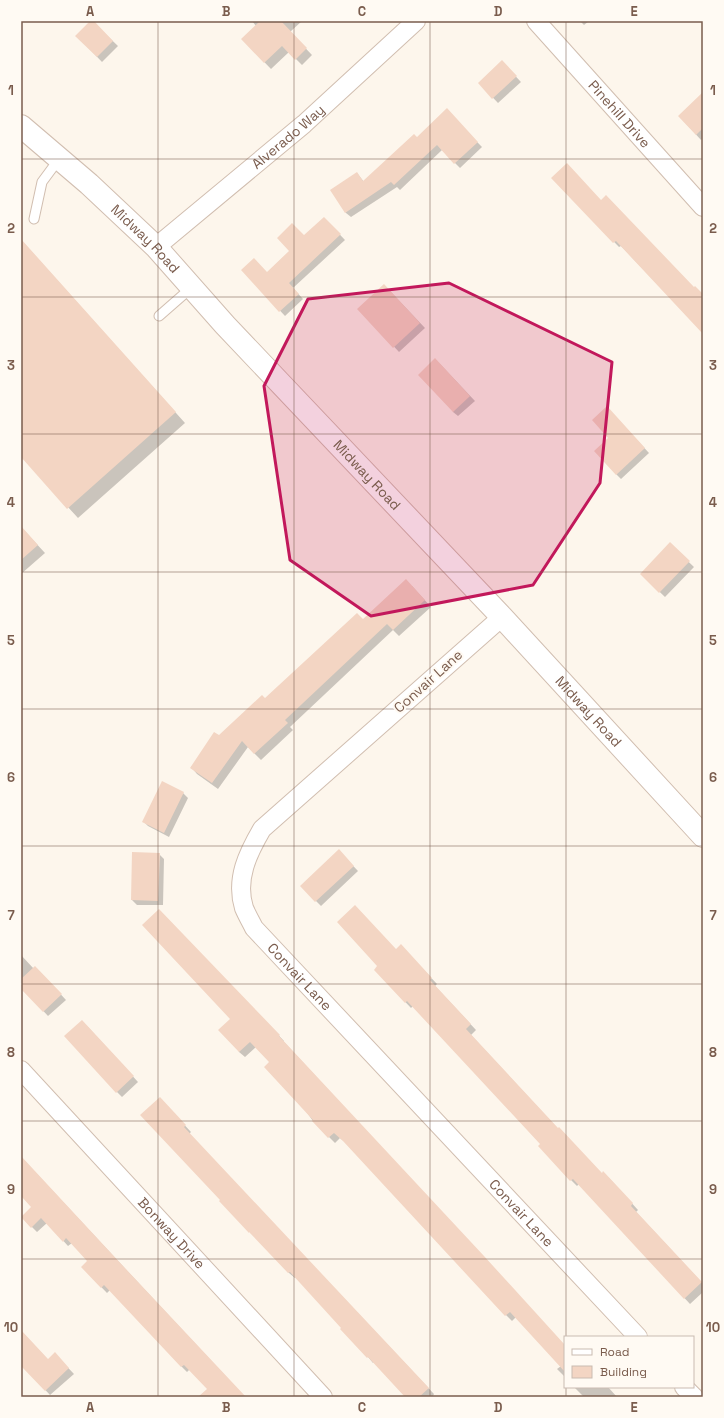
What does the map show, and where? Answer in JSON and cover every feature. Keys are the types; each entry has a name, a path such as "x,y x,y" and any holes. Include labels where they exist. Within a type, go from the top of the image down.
{"street":[{"name":"Alverado Way","path":"156,247 304,124 416,21"},
{"name":"Pinehill Drive","path":"536,21 703,207"},
{"name":"Midway Road","path":"21,126 89,184 156,247 225,325 502,616 703,836"},
{"name":"Convair Lane","path":"502,616 262,829 250,849 242,873 241,894 245,910 254,928 637,1336"},
{"name":"Bonway Drive","path":"21,1070 323,1397"},
{"path":"685,1388 694,1397"}],"lane":[{"path":"34,219 42,182 59,158"},
{"path":"159,316 192,288"}],"highlighted area":[{"path":"449,283 612,362 600,483 533,585 371,616 290,560 264,386 308,299"}],"building":[{"path":"90,21 94,21 113,41 97,57 75,36"},
{"path":"260,21 281,21 307,48 295,60 282,46 264,63 241,39"},
{"path":"502,60 517,76 492,99 478,83"},
{"path":"703,92 703,128 696,135 678,116"},
{"path":"447,108 478,142 454,164 437,145 394,185 391,182 345,213 330,190 357,172 363,181 414,134 417,137"},
{"path":"567,163 601,200 606,195 694,287 695,286 703,294 703,334 616,241 613,243 551,178"},
{"path":"324,217 341,234 289,283 299,294 279,312 241,270 254,258 267,272 289,251 277,238 292,223 304,235"},
{"path":"21,239 176,412 67,509 21,457"},
{"path":"384,284 420,323 393,348 357,309"},
{"path":"435,358 470,396 453,412 418,375"},
{"path":"607,406 645,448 616,475 594,451 608,438 592,420"},
{"path":"21,526 38,545 21,560"},
{"path":"670,542 690,561 659,593 640,574"},
{"path":"406,579 425,600 393,630 387,624 285,720 288,723 254,754 242,741 212,783 190,768 214,732 219,735 262,695 265,698 357,613 363,619"},
{"path":"162,781 184,792 164,833 142,822"},
{"path":"339,849 354,866 315,902 300,886"},
{"path":"132,852 160,853 158,901 131,900"},
{"path":"355,905 396,949 401,944 432,978 430,980 471,1024 466,1029 558,1128 559,1127 602,1173 603,1171 633,1203 631,1206 702,1282 684,1299 573,1179 570,1181 538,1146 540,1144 407,1001 405,1003 374,970 377,966 337,922"},
{"path":"159,909 280,1035 279,1036 564,1344 564,1371 510,1312 505,1316 343,1141 334,1133 328,1138 264,1067 269,1062 250,1042 239,1052 218,1030 230,1019 142,925"},
{"path":"35,966 62,994 43,1012 21,989 21,979"},
{"path":"82,1020 134,1076 116,1093 64,1036"},
{"path":"160,1097 186,1125 184,1127 429,1388 419,1397 405,1397 340,1329 341,1328 290,1272 288,1273 249,1233 140,1115"},
{"path":"21,1156 246,1397 198,1397 207,1389 184,1365 181,1367 104,1285 101,1288 81,1267 87,1261 66,1238 63,1242 41,1218 31,1228 21,1217 31,1207 21,1196"},
{"path":"21,1330 48,1359 55,1352 69,1368 45,1391 21,1366"}]}
